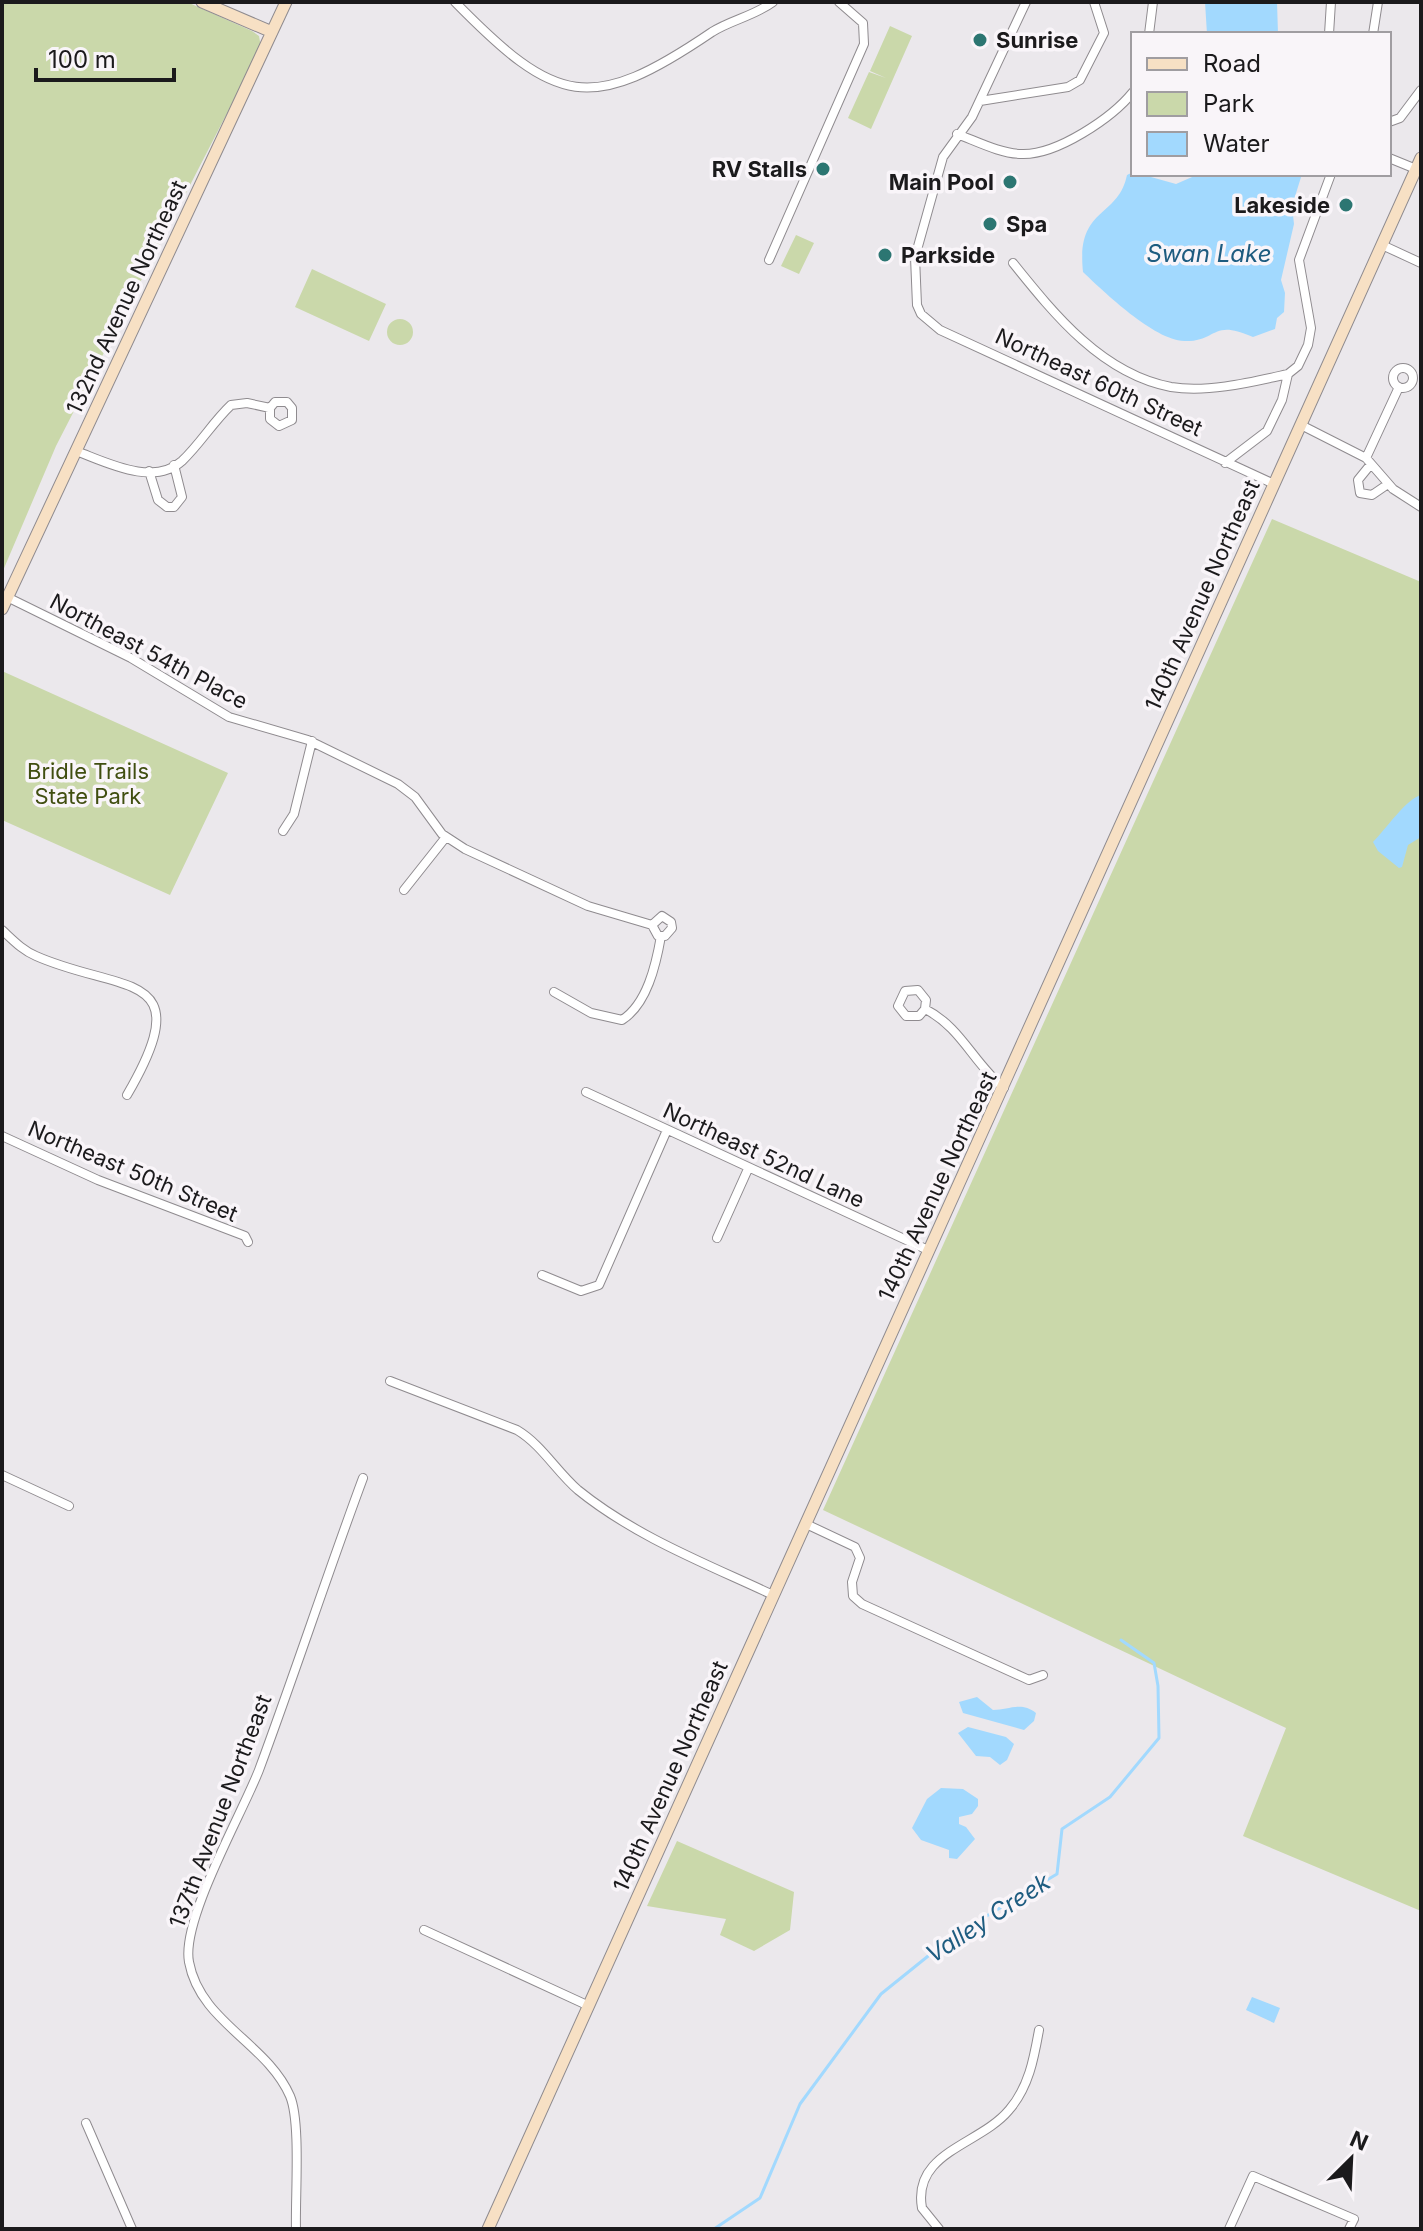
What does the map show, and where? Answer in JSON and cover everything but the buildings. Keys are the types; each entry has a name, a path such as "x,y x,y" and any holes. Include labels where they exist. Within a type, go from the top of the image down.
{"street":[{"path":"202,2 272,32"},
{"name":"132nd Avenue Northeast","path":"2,609 286,2"},
{"path":"455,2 515,60 536,75 576,87 603,88 626,83 669,62 717,29 773,2"},
{"path":"769,260 858,64 865,34 858,16 839,2"},
{"path":"1026,2 980,101 957,134 1015,153 1036,152 1095,128 1131,94"},
{"path":"980,101 1068,87 1080,80 1104,33 1094,2"},
{"path":"1149,32 1153,2"},
{"path":"1329,32 1331,2"},
{"path":"1373,32 1378,2"},
{"path":"1391,121 1400,118 1421,90"},
{"name":"Northeast 60th Street","path":"957,134 943,157 915,257 917,305 921,314 940,330 1274,484"},
{"path":"1391,158 1418,164"},
{"name":"140th Avenue Northeast","path":"488,2229 1418,164"},
{"path":"1013,263 1073,334 1114,362 1152,381 1172,387 1189,387 1244,384 1288,374 1298,366 1311,328 1299,260 1330,176"},
{"path":"1382,245 1421,263"},
{"path":"1225,463 1267,431 1282,400 1288,374"},
{"path":"1388,484 1372,495 1360,493 1358,480 1369,461 1399,387"},
{"path":"76,451 122,469 149,471 174,465 231,405 247,403 270,408"},
{"path":"1301,425 1369,461 1388,484 1421,507"},
{"path":"149,471 158,500 174,507 182,497 174,465"},
{"name":"Northeast 54th Place","path":"7,597 108,646 229,717 312,741 398,784 415,797 446,837 588,906 652,925 662,916 671,922 671,932 661,936"},
{"path":"283,831 294,814 312,741"},
{"path":"404,890 446,837"},
{"path":"554,992 591,1013 622,1020 635,1012 655,967 661,936 655,934 652,925"},
{"path":"2,930 36,956 123,981 139,989 157,1010 158,1023 151,1045 127,1095"},
{"path":"925,1009 952,1026 976,1062 1004,1088"},
{"name":"Northeast 52nd Lane","path":"586,1092 928,1250"},
{"path":"542,1275 581,1291 599,1285 667,1130"},
{"name":"Northeast 50th Street","path":"2,1136 98,1180 245,1236 248,1242"},
{"path":"717,1238 748,1169"},
{"path":"390,1381 502,1421 530,1438 578,1489 637,1531 773,1595"},
{"path":"2,1475 69,1506"},
{"name":"137th Avenue Northeast","path":"296,2229 291,2100 267,2063 214,2012 195,1984 188,1960 189,1942 207,1890 258,1772 363,1478"},
{"path":"806,1524 855,1547 860,1558 852,1582 853,1596 862,1604 1029,1680 1043,1675"},
{"path":"424,1930 589,2006"},
{"path":"939,2229 922,2208 925,2173 932,2163 992,2127 1009,2110 1028,2079 1039,2030"},
{"path":"86,2123 132,2229"},
{"path":"1229,2229 1253,2176 1354,2219 1349,2229"}],"green space":[{"path":"2,2 187,2 252,31 259,36 261,47 56,446 2,573"},
{"path":"890,26 912,36 871,129 848,118 869,72 886,78 870,71"},
{"path":"796,235 814,243 799,274 781,266"},
{"path":"312,269 386,304 369,341 295,307"},
{"path":"400,319 409,323 413,332 409,341 400,345 391,341 387,332 391,323"},
{"path":"1272,519 1421,582 1421,1911 1243,1836 1286,1728 823,1510"},
{"name":"Bridle Trails State Park","path":"2,671 228,773 170,895 2,820"},
{"path":"677,1841 794,1892 790,1930 754,1951 720,1935 726,1919 647,1906"}],"water":[{"path":"1205,2 1277,2 1278,32 1207,32"},
{"name":"Swan Lake","path":"1131,173 1131,176 1147,176 1176,184 1194,176 1301,176 1292,206 1294,224 1281,280 1285,293 1284,312 1277,318 1275,329 1253,337 1222,330 1195,340 1172,339 1130,314 1083,272 1086,235 1091,224 1122,189 1127,175"},
{"path":"1421,795 1421,837 1408,845 1402,867 1399,868 1378,851 1373,842 1403,808"},
{"path":"977,1697 993,1710 1031,1709 1036,1713 1034,1721 1024,1730 963,1713 959,1702"},
{"path":"968,1727 1006,1737 1014,1744 1007,1760 1000,1765 990,1757 976,1756 958,1733"},
{"path":"941,1788 963,1789 978,1799 978,1806 972,1814 959,1817 959,1824 966,1827 975,1839 957,1859 949,1858 949,1850 921,1840 912,1828 927,1799"},
{"path":"1252,1997 1280,2008 1274,2023 1246,2010"}],"waterway":[{"name":"Valley Creek","path":"714,2229 760,2198 800,2104 881,1994 953,1936 1057,1874 1062,1829 1110,1797 1159,1738 1158,1686 1154,1663 1121,1640"}],"place":[{"name":"Sunrise","path":"980,40"},
{"name":"RV Stalls","path":"823,169"},
{"name":"Main Pool","path":"1010,182"},
{"name":"Lakeside","path":"1346,205"},
{"name":"Spa","path":"990,224"},
{"name":"Parkside","path":"885,255"}]}
